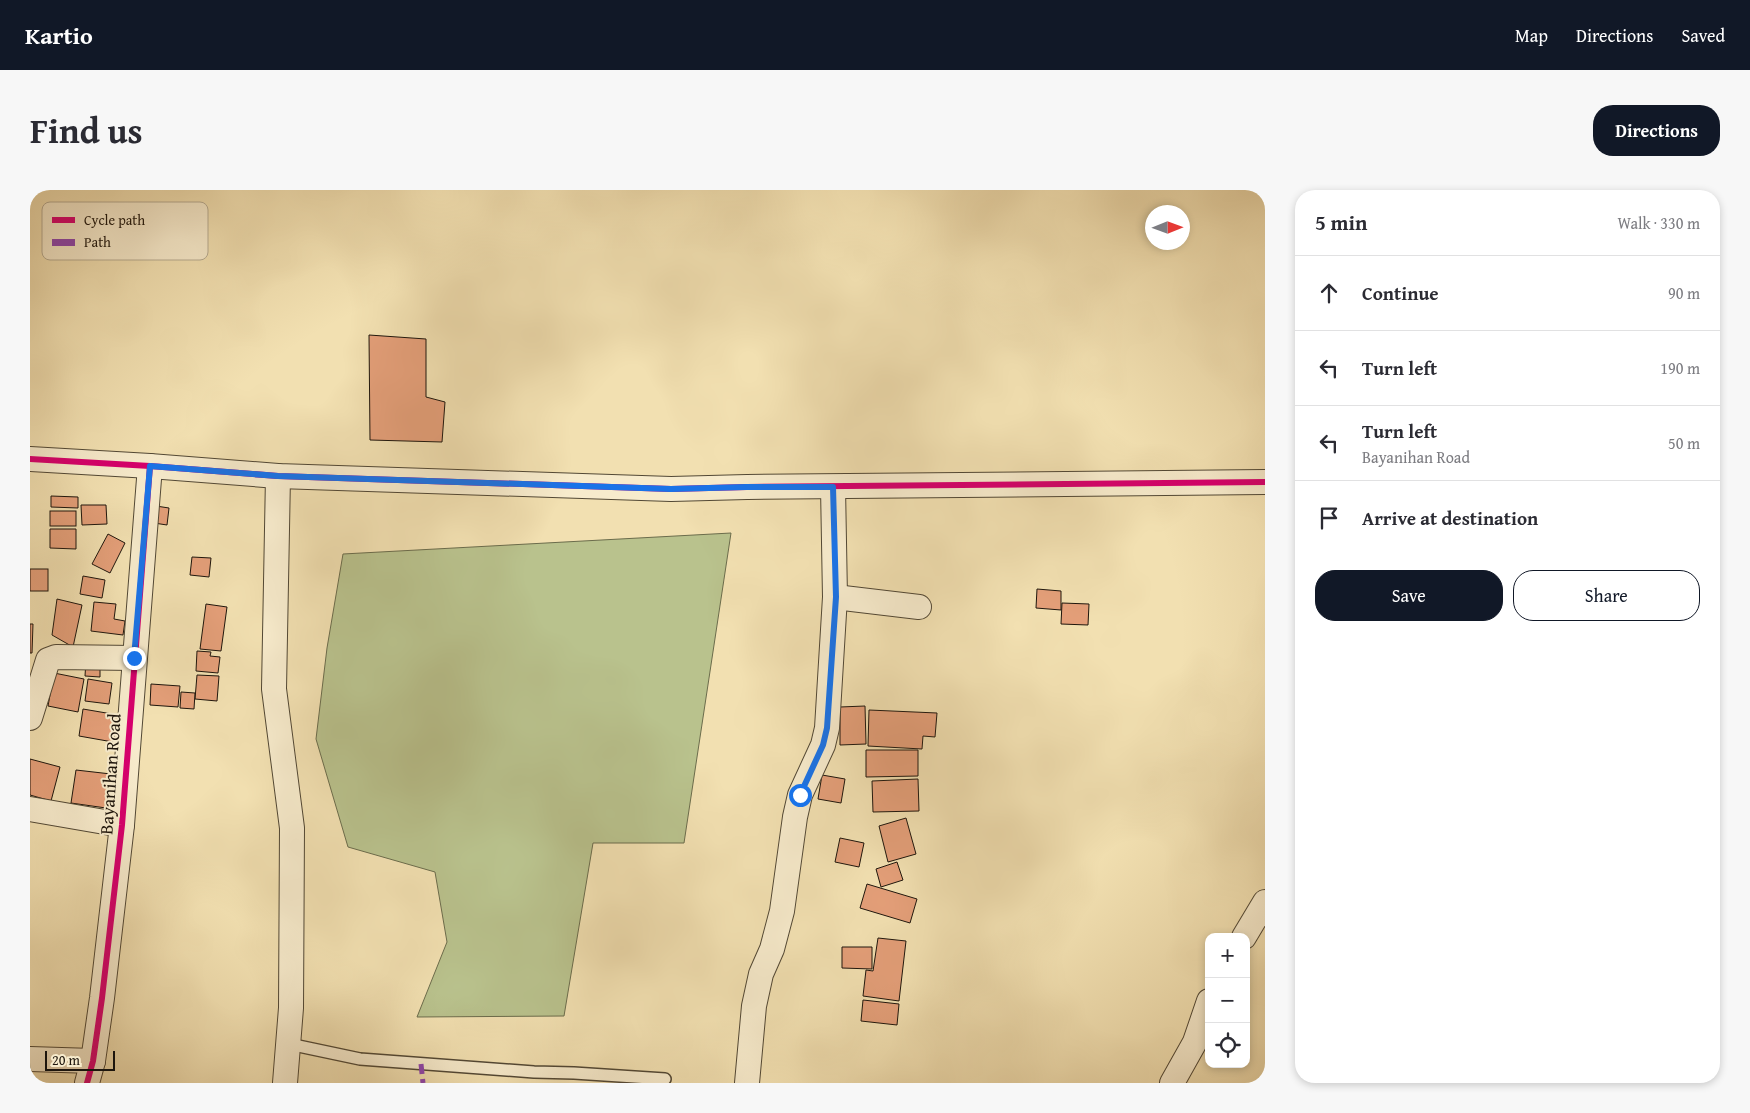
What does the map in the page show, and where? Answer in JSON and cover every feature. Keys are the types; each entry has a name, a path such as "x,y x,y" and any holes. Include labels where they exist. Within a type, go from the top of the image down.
{"street":[{"path":"30,459 278,476 671,489 1265,482"},
{"name":"Bayanihan Road","path":"90,1072 102,998 122,826 150,466"},
{"path":"278,476 274,689 292,828 291,1008 285,1083"},
{"path":"747,1083 754,1006 761,974 772,949 782,911 795,817 800,795 823,745 827,728 836,597 833,487"},
{"path":"836,597 919,607"},
{"path":"30,718 48,660 56,657 134,658"},
{"path":"30,809 122,826"},
{"path":"1172,1083 1195,1042 1205,1012"},
{"path":"30,1059 90,1072"}],"lane":[{"path":"289,1044 360,1059 534,1072 665,1079"}],"green space":[{"path":"731,533 684,843 593,843 564,1016 417,1017 447,942 435,872 348,847 316,739 327,648 343,554"}],"building":[{"path":"369,335 426,339 426,397 445,402 442,442 370,440"},
{"path":"51,496 78,497 78,508 51,507"},
{"path":"81,505 106,505 107,524 82,525"},
{"path":"156,506 169,508 167,525 154,523"},
{"path":"50,511 76,511 76,526 50,526"},
{"path":"50,529 76,529 76,549 50,548"},
{"path":"108,534 125,543 110,573 92,564"},
{"path":"192,557 211,558 209,577 190,575"},
{"path":"30,569 48,569 48,591 30,591"},
{"path":"83,576 105,580 102,598 80,594"},
{"path":"1037,589 1061,591 1061,610 1036,608"},
{"path":"57,599 82,605 73,647 52,635"},
{"path":"94,602 116,604 114,619 125,621 123,635 91,631"},
{"path":"1062,603 1089,604 1088,625 1061,624"},
{"path":"206,604 227,607 221,651 200,649"},
{"path":"30,624 33,624 32,653 30,653"},
{"path":"197,651 211,652 210,656 220,657 218,673 196,671"},
{"path":"86,660 100,661 100,677 85,676"},
{"path":"54,673 84,679 78,712 48,706"},
{"path":"197,675 219,676 217,701 195,699"},
{"path":"88,679 112,683 109,704 85,701"},
{"path":"151,684 180,686 178,707 150,705"},
{"path":"181,692 195,693 194,709 180,708"},
{"path":"865,706 866,744 840,745 840,707"},
{"path":"83,709 118,715 113,742 79,736"},
{"path":"869,710 937,713 935,737 923,736 922,749 868,746"},
{"path":"866,750 918,750 918,776 866,777"},
{"path":"30,759 60,767 51,801 30,795"},
{"path":"76,770 111,774 106,808 71,803"},
{"path":"822,775 845,779 841,803 818,799"},
{"path":"918,779 919,811 873,812 872,781"},
{"path":"906,818 916,854 888,862 879,826"},
{"path":"840,838 864,843 859,867 835,862"},
{"path":"897,862 903,880 881,887 876,869"},
{"path":"867,884 917,899 910,923 860,908"},
{"path":"878,938 906,941 899,1001 863,996 866,970 873,971"},
{"path":"842,947 872,947 872,969 842,968"},
{"path":"863,1000 899,1004 897,1025 861,1021"}],"marked path":[{"path":"421,1064 423,1083"}],"cycle path":[{"path":"30,459 278,476 671,489 1265,482"},
{"path":"87,1083 93,1061 102,998 122,825 150,466"}],"route":[{"path":"134,658 150,466 278,476 671,489 833,487 836,597 827,728 823,745 800,795"}]}
